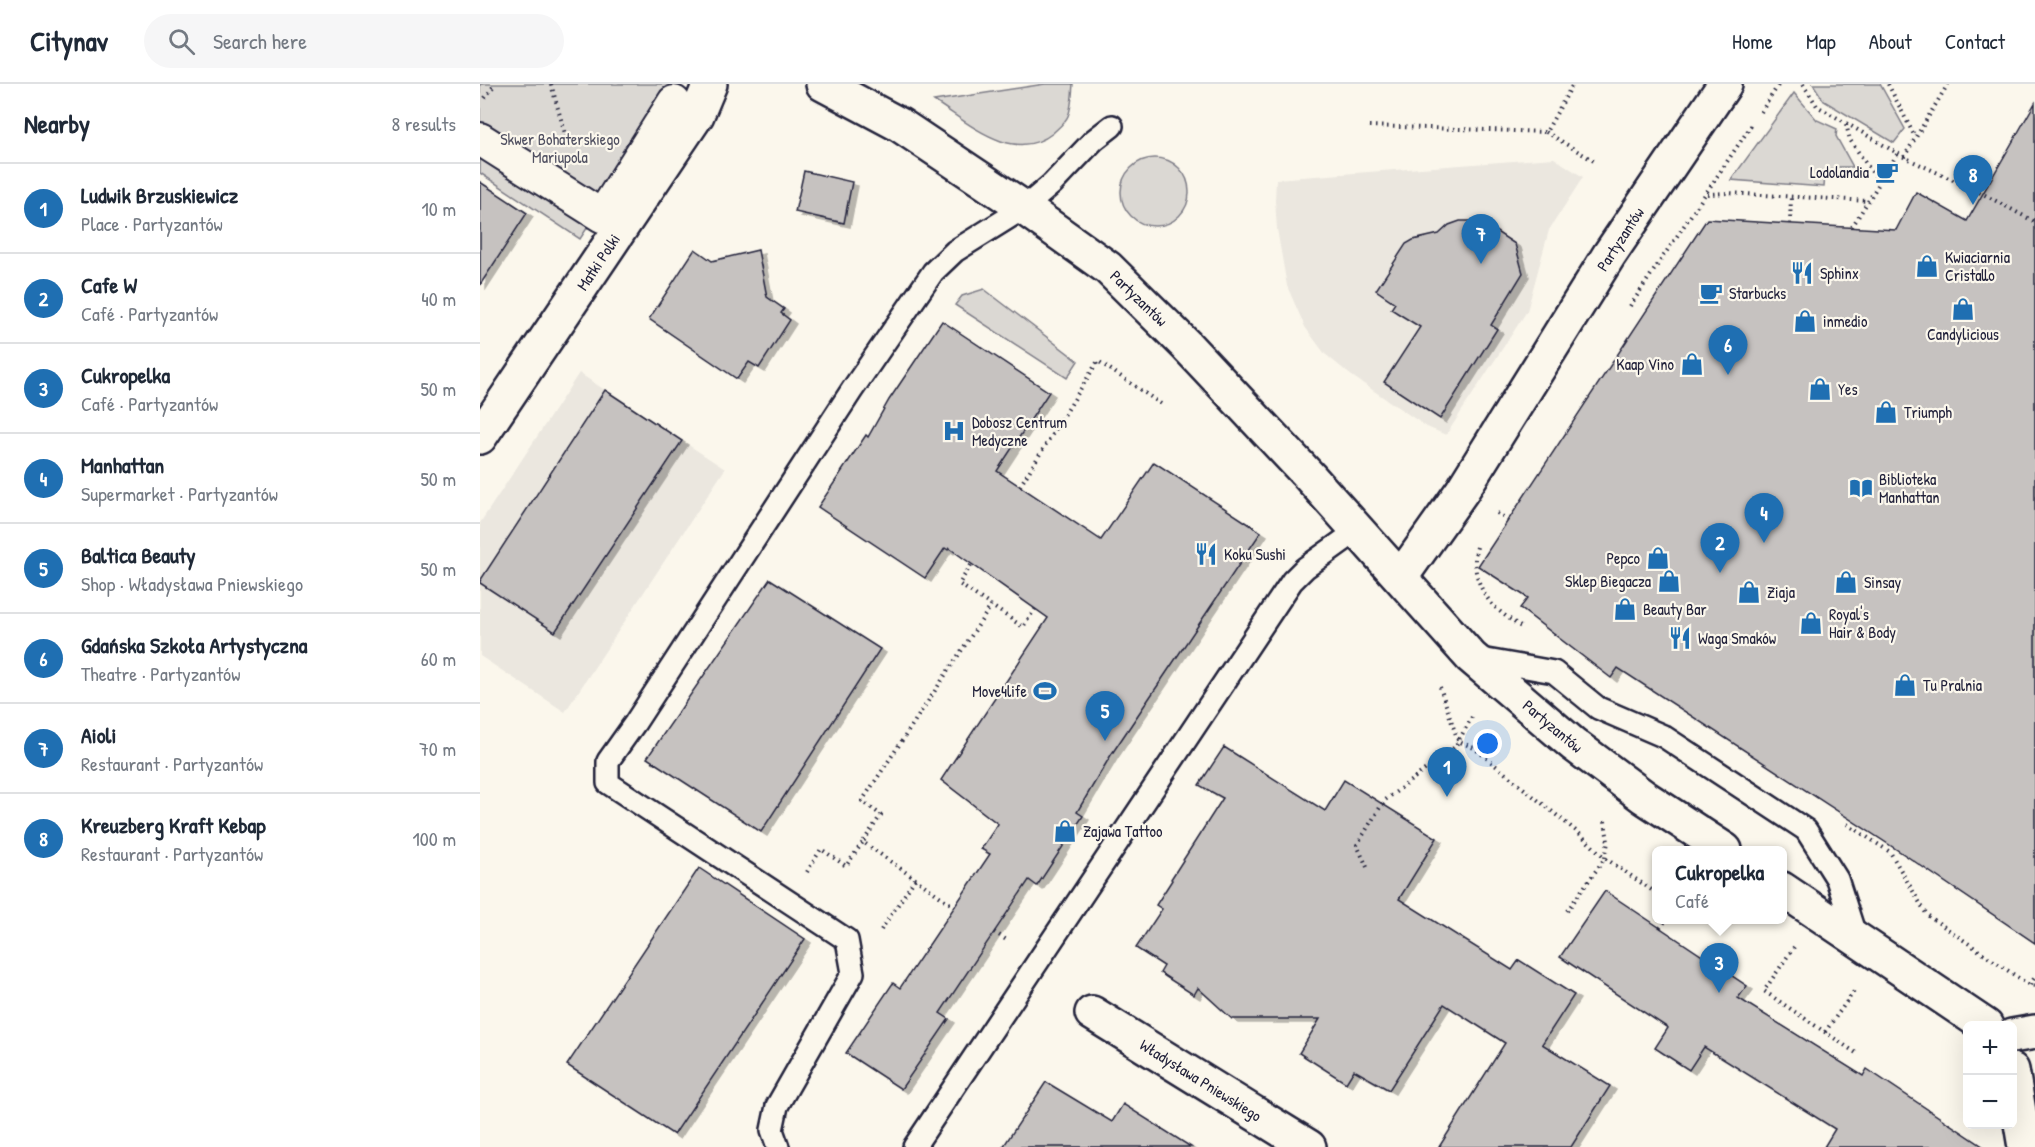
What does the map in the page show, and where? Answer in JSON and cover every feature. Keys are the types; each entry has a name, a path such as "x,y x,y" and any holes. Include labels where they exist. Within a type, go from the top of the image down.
{"street":[{"name":"Matki Polki","path":"480,437 697,115 710,84"},
{"name":"Partyzantów","path":"822,84 900,125 1024,208 1108,268 1186,345 1472,657 1573,744 1644,797 1719,846"},
{"name":"Partyzantów","path":"1401,578 1462,491 1609,255 1725,84"},
{"path":"480,139 602,216 674,102"},
{"path":"1787,892 1979,1021"},
{"name":"Władysława Pniewskiego","path":"1092,1013 1309,1147"},
{"path":"2017,1035 2035,1032"},
{"path":"2014,1075 2025,1147"}],"lane":[{"path":"778,1147 772,1130 777,1106 853,973 847,940 608,783 608,761 852,390 933,272 955,251 1024,208 1053,184 1094,140 1112,126"},
{"path":"914,1147 1292,581 1305,568 1358,530"},
{"path":"1472,657 1554,672 1598,708 1663,736 1806,830 1837,879 1856,938"}],"path":[{"path":"480,104 495,84"},
{"path":"1546,132 1573,84"},
{"path":"1625,314 1779,84"},
{"path":"1803,84 1817,106 1904,157 1983,194 2035,222"},
{"path":"1888,84 1916,138"},
{"path":"1904,157 1948,84"},
{"path":"1846,123 1850,140 1876,178"},
{"path":"1369,126 1546,132 1594,161"},
{"path":"1852,227 1898,153"},
{"path":"1706,194 1728,193 1868,201"},
{"path":"1790,224 1791,196"},
{"path":"1020,486 1098,361 1164,406"},
{"path":"971,565 959,584 1023,627 1035,609"},
{"path":"789,902 821,849 846,866 863,842 881,815 862,801 991,606"},
{"path":"1436,677 1448,705 1458,741"},
{"path":"1367,867 1357,845 1384,801 1455,747 1468,724"},
{"path":"1458,741 1474,748 1581,835 1605,858 1652,890"},
{"path":"1567,911 1605,858 1608,842 1604,820"},
{"path":"863,842 955,907"},
{"path":"853,973 915,879"},
{"path":"1660,928 1663,924"},
{"path":"1797,944 1764,991 1856,1053"},
{"path":"2029,985 2035,978"},
{"path":"1825,1032 1858,987"}],"shaded area":[{"path":"1554,158 1583,177 1549,230 1527,311 1446,435 1427,427 1352,376 1325,354 1305,327 1287,286 1277,229 1276,179"},
{"path":"579,373 725,469 565,712 480,656 480,523"}],"green space":[{"name":"Skwer Bohaterskiego Mariupola","path":"480,84 672,84 671,99 580,239 480,173"},
{"path":"1045,84 1073,84 1069,112 1065,121 1053,133 1038,142 1022,145 1007,143 976,129 934,101"},
{"path":"1813,84 1880,84 1905,129 1894,143 1824,101"},
{"path":"1794,93 1817,120 1837,129 1836,136 1853,167 1836,167 1825,175 1824,187 1731,180"},
{"path":"1162,158 1174,164 1183,173 1189,185 1187,205 1179,216 1162,226 1148,226 1131,216 1123,205 1121,185 1131,168 1142,160"},
{"path":"984,289 1078,361 1067,378 955,305 962,296"}],"building":[{"path":"2035,103 2035,943 1905,855 1618,668 1611,678 1520,608 1528,598 1478,566 1707,219 1896,230 1916,192 1967,221"},
{"path":"804,171 852,182 844,223 795,212"},
{"path":"480,182 527,213 480,285"},
{"path":"1460,221 1480,221 1515,244 1523,273 1491,325 1497,329 1440,419 1384,382 1420,327 1391,309 1395,303 1376,290 1406,244 1439,234 1449,225"},
{"path":"695,249 712,261 758,250 767,297 784,309 781,313 790,320 759,368 749,362 737,379 649,319"},
{"path":"942,321 1049,392 997,471 1101,540 1154,462 1261,532 1111,755 1077,812 1083,816 1037,886 1029,880 940,1013 949,1019 901,1089 846,1053 893,983 900,988 990,854 981,849 998,824 941,780 1048,618 949,548 948,550 945,548 925,578 818,507 866,435 868,437 889,400"},
{"path":"605,390 682,441 555,632 480,581"},
{"path":"770,579 880,649 761,832 647,758"},
{"path":"1224,747 1325,811 1344,780 1437,838 1399,899 1512,970 1519,960 1574,995 1542,1044 1610,1086 1571,1147 1439,1147 1505,1043 1444,1004 1389,1090 1354,1070 1346,1083 1299,1053 1320,1019 1232,1019 1198,988 1194,995 1160,973 1164,966 1136,948 1162,909 1156,905 1171,879 1223,798 1199,785"},
{"path":"699,868 805,939 674,1135 567,1065"},
{"path":"1605,891 1747,986 1738,998 1863,1076 1867,1069 1984,1147 1824,1147 1835,1129 1704,1047 1689,1070 1655,1048 1668,1028 1560,957"},
{"path":"1046,1082 1112,1122 1123,1104 1191,1147 1003,1147"}],"place":[{"name":"Lodolandia","path":"1887,172"},
{"name":"Kreuzberg Kraft Kebap","path":"1973,205"},
{"name":"Aioli","path":"1481,264"},
{"name":"Kwiaciarnia Cristallo","path":"1927,266"},
{"name":"Sphinx","path":"1802,273"},
{"name":"Starbucks","path":"1711,293"},
{"name":"Candylicious","path":"1963,309"},
{"name":"inmedio","path":"1805,321"},
{"name":"Kaap Vino","path":"1692,364"},
{"name":"Gdańska Szkoła Artystyczna","path":"1728,375"},
{"name":"Yes","path":"1820,389"},
{"name":"Triumph","path":"1886,412"},
{"name":"Dobosz Centrum Medyczne","path":"954,431"},
{"name":"Biblioteka Manhattan","path":"1861,488"},
{"name":"Manhattan","path":"1764,543"},
{"name":"Koku Sushi","path":"1206,554"},
{"name":"Pepco","path":"1658,558"},
{"name":"Cafe W","path":"1720,573"},
{"name":"Sklep Biegacza","path":"1669,581"},
{"name":"Sinsay","path":"1846,582"},
{"name":"Ziaja","path":"1749,592"},
{"name":"Beauty Bar","path":"1625,609"},
{"name":"Royal's Hair & Body","path":"1811,623"},
{"name":"Waga Smaków","path":"1680,638"},
{"name":"Tu Pralnia","path":"1905,685"},
{"name":"Move4life","path":"1045,691"},
{"name":"Baltica Beauty","path":"1105,741"},
{"name":"Ludwik Brzuskiewicz","path":"1447,797"},
{"name":"Zajawa Tattoo","path":"1065,831"},
{"name":"Cukropelka","path":"1719,993"}]}
